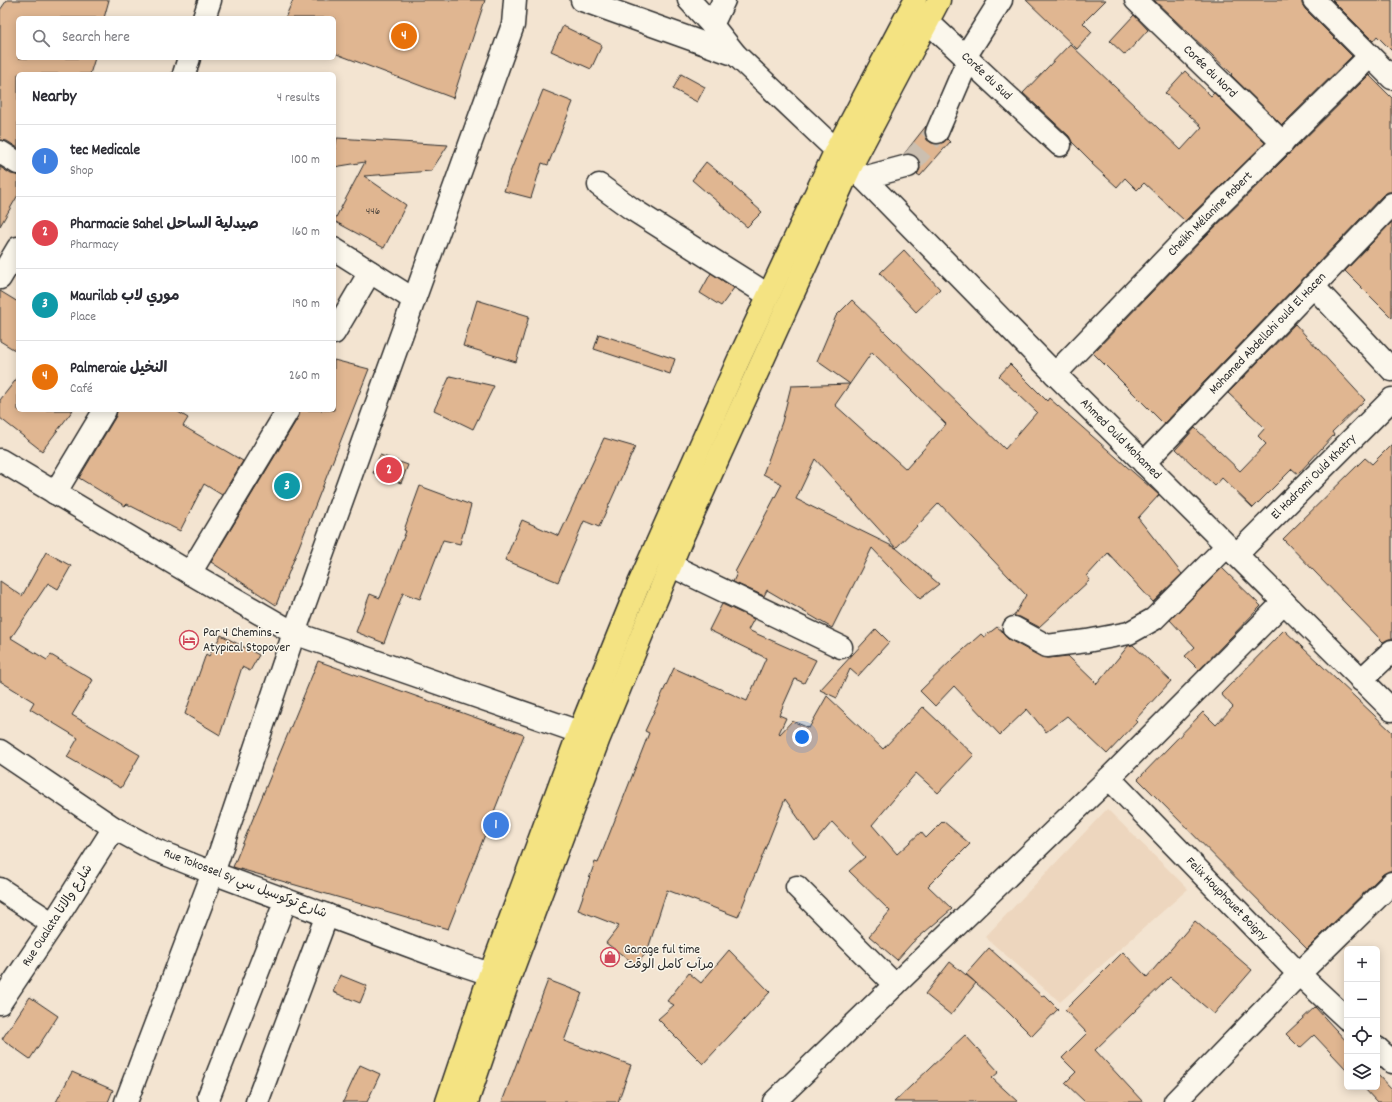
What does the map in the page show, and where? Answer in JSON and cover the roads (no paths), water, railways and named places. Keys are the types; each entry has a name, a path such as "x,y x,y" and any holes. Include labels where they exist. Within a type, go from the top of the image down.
{"highway":[{"path":"447,1102 500,977 589,735 638,586 738,360 836,150 917,11 939,0"},
{"path":"589,735 670,565 743,403 857,172 917,11"},
{"path":"467,1102 500,977"}],"street":[{"path":"205,16 210,0"},
{"path":"126,1102 213,873 294,632 513,25 515,0"},
{"path":"582,0 736,55"},
{"name":"Ahmed Ould Mohamed","path":"688,0 712,25 736,55 836,150 1055,374 1392,710"},
{"path":"712,25 724,0"},
{"path":"937,132 966,59 1001,0"},
{"name":"Corée du Nord","path":"1136,0 1283,143"},
{"path":"1314,0 1392,78"},
{"name":"Corée du Sud","path":"917,11 966,59 1060,145"},
{"name":"Cheikh Mélanine Robert","path":"1055,374 1192,232 1370,56"},
{"path":"185,72 188,60"},
{"path":"0,152 16,162"},
{"path":"857,172 908,166"},
{"path":"599,185 632,209 768,295"},
{"name":"Mohamed Abdellahi ould El Hacen","path":"1144,463 1392,204"},
{"path":"336,250 413,299"},
{"path":"0,278 16,251"},
{"path":"336,330 370,272"},
{"path":"1313,286 1392,370"},
{"name":"El Hadrami Ould Khatry","path":"1014,628 1047,646 1129,634 1154,618 1232,551 1392,399"},
{"path":"55,493 104,412"},
{"path":"190,573 287,412"},
{"path":"0,460 190,573 294,632 589,735"},
{"path":"670,565 841,647"},
{"path":"774,1102 1109,778 1284,602"},
{"path":"1361,680 1392,651"},
{"name":"Rue Tokossel Sy شارع توكوسيل سي","path":"0,751 114,828 153,849 286,900 500,977"},
{"name":"Felix Houphouet Boigny","path":"1109,778 1299,974 1346,1018"},
{"name":"Rue Oualata شارع والاتا","path":"0,1003 54,924 114,828"},
{"path":"1175,1102 1299,974 1392,883"},
{"path":"797,887 895,985"},
{"path":"0,889 54,924"},
{"path":"209,1096 286,900"},
{"path":"257,1102 327,915"},
{"path":"1380,1051 1392,1062"}],"tunnel":[{"path":"908,166 937,132"}],"place":[{"name":"Palmeraie النخيل","path":"404,36"},
{"name":"Pharmacie Sahel صيدلية الساحل","path":"389,470"},
{"name":"Maurilab موري لاب","path":"287,486"},
{"name":"Par 4 Chemins - Atypical Stopover","path":"189,640"},
{"name":"tec Medicale","path":"496,825"},
{"name":"Garage ful time مرآب كامل الوقت","path":"610,957"}]}
